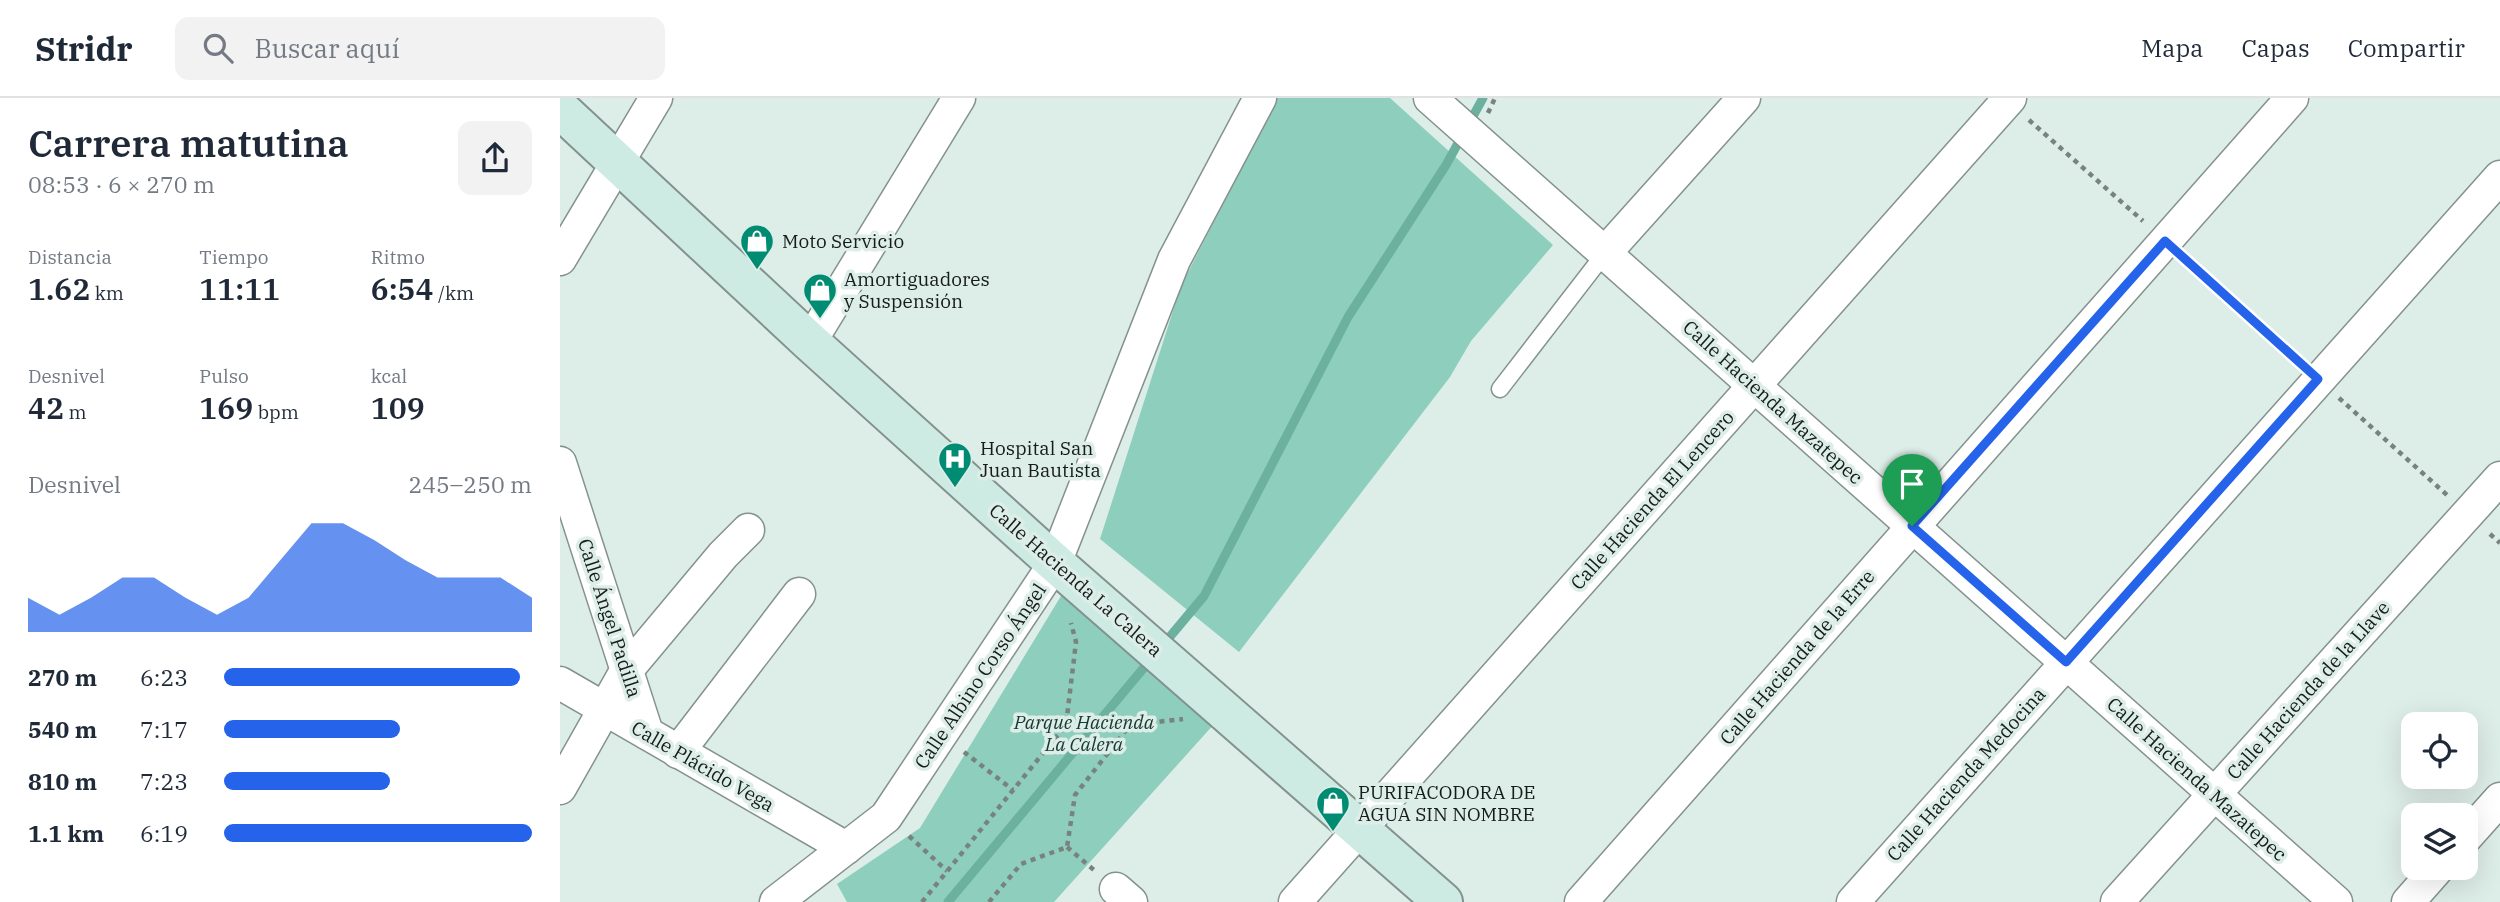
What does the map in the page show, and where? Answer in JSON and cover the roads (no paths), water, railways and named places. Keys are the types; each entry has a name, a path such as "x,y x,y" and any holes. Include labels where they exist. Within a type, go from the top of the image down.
{"street":[{"path":"560,259 656,98"},
{"path":"810,342 959,98"},
{"name":"Calle Albino Corso Ángel","path":"776,902 886,817 1055,563 1174,260 1260,98"},
{"path":"1605,253 1744,98"},
{"name":"Calle Hacienda de la Erre","path":"1581,902 2292,98"},
{"name":"Calle Hacienda El Lencero","path":"1295,902 2009,99"},
{"name":"Calle Hacienda Mazatepec","path":"1437,104 2336,902"},
{"name":"Calle Hacienda La Calera","path":"560,109 810,342 1055,563 1443,902"},
{"name":"Calle Hacienda Medocina","path":"1853,902 2500,177"},
{"name":"Calle Ángel Padilla","path":"562,474 647,733"},
{"name":"Calle Hacienda de la Llave","path":"2118,902 2500,478"},
{"path":"560,788 626,671 723,555 748,530"},
{"path":"678,752 799,594"},
{"name":"Calle Plácido Vega","path":"560,683 846,848"},
{"path":"2478,824 2500,799"},
{"path":"2408,902 2427,880"}],"lane":[{"path":"1500,389 1605,253"}],"waterway":[{"path":"1163,645 1204,596 1348,317 1446,165 1483,98"},
{"path":"948,902 1152,658"}],"place":[{"name":"Moto Servicio","path":"757,271"},
{"name":"Amortiguadores y Suspensión","path":"820,320"},
{"name":"Hospital San Juan Bautista","path":"955,489"},
{"name":"PURIFACODORA DE AGUA SIN NOMBRE","path":"1333,833"}],"park label":[{"name":"Parque Hacienda La Calera","path":"1084,733"}]}
